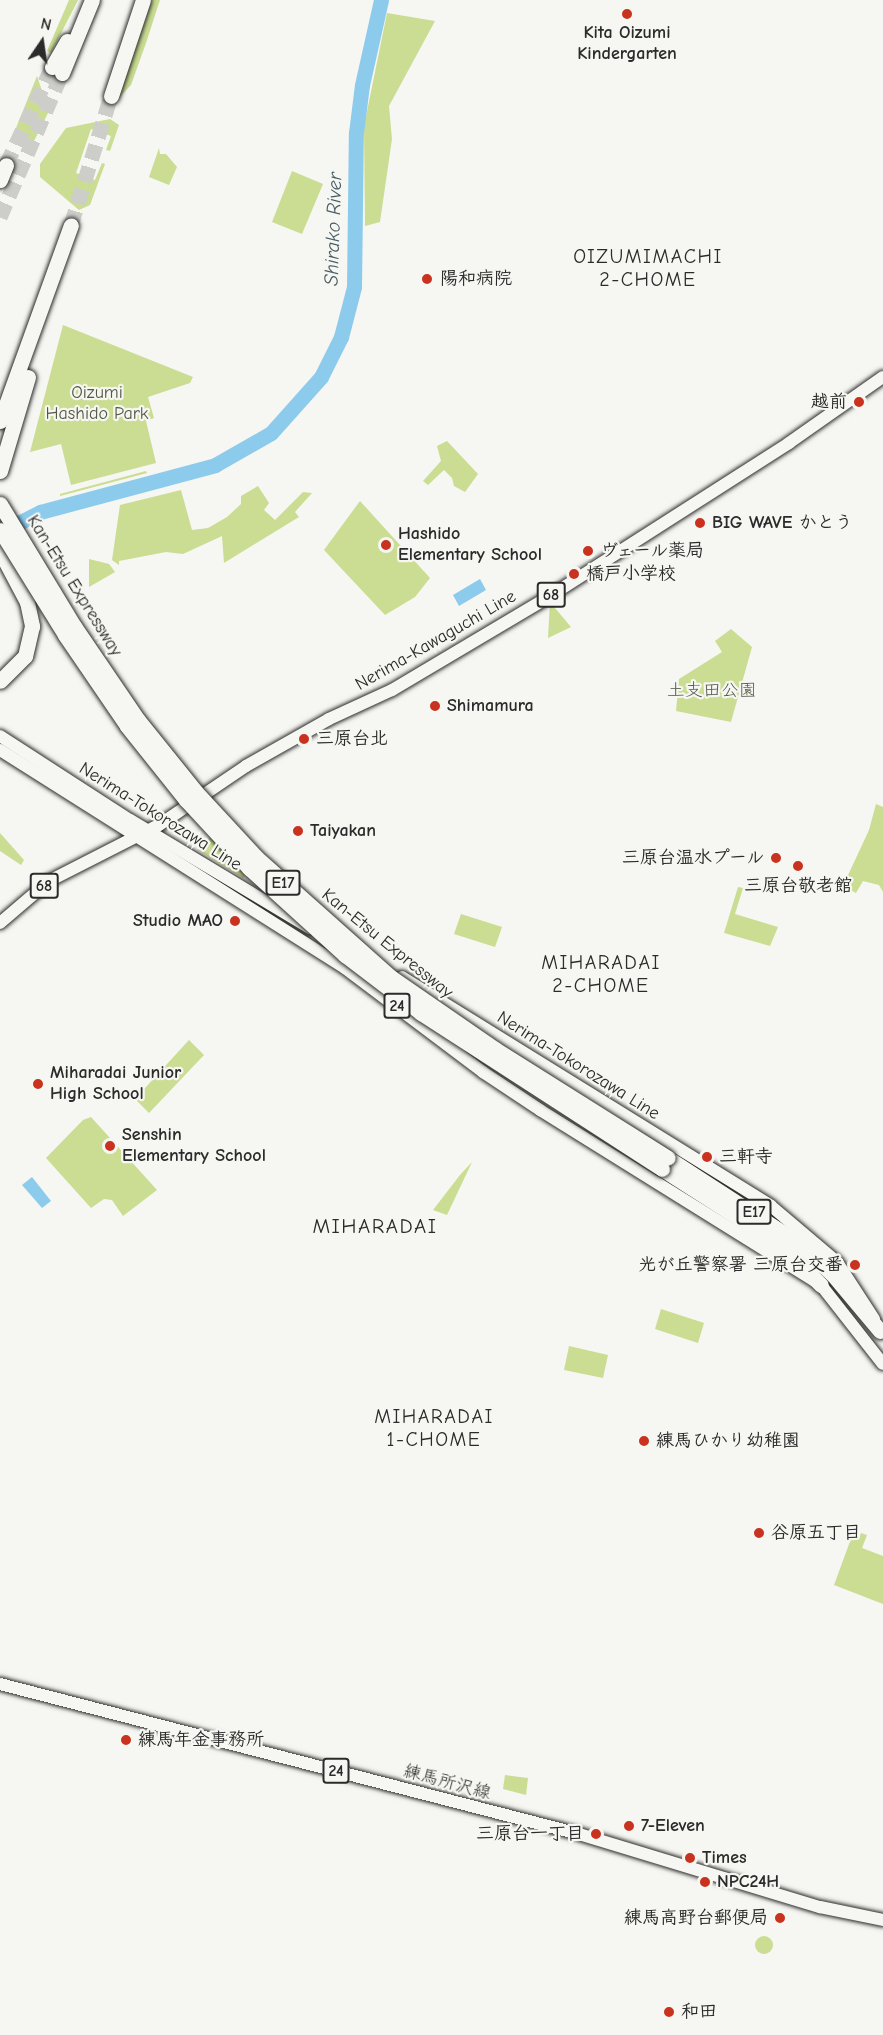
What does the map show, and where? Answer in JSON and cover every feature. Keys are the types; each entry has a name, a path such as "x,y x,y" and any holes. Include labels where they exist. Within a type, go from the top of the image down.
{"highway":[{"path":"57,70 91,0"},
{"path":"111,96 143,0"},
{"path":"0,180 6,165"},
{"path":"0,421 70,225"},
{"path":"0,471 29,374 43,303"},
{"name":"Kan-Etsu Expressway","path":"0,504 74,627 138,720 196,792 256,857 392,978 783,1246 827,1280"},
{"name":"Kan-Etsu Expressway","path":"0,530 65,635 127,726 186,800 249,868 345,955 421,1013 664,1164"},
{"path":"0,551 27,602 32,626 25,656 0,681"},
{"name":"E17","path":"827,1280 882,1334"}],"main road":[{"name":"Nerima-Kawaguchi Line","path":"0,923 48,881 142,833 246,766 329,719 392,690 552,595 789,443 883,377"},
{"name":"Nerima-Tokorozawa Line","path":"0,736 345,968 468,1060 664,1164"},
{"name":"Nerima-Tokorozawa Line","path":"0,750 269,906 407,980 491,1032 664,1164"},
{"path":"440,1040 458,1041 463,1035 466,1029 461,1014"},
{"path":"468,1060 464,1045 467,1038 476,1032 491,1032"},
{"name":"24","path":"664,1164 771,1206 821,1246 857,1289 882,1334"},
{"path":"827,1280 883,1364"},
{"name":"練馬所沢線","path":"0,1684 585,1836 820,1907 883,1920"}],"green space":[{"path":"69,0 78,0 51,53 47,51"},
{"path":"152,0 160,0 146,43 131,85 118,99"},
{"path":"387,13 435,21 389,106 392,139 380,222 365,226 364,126"},
{"path":"37,76 49,111 32,145 22,145 16,128"},
{"path":"110,119 119,125 110,151 106,150 111,136 91,129 76,173 95,180 102,163 105,164 90,205 79,210 40,177 40,164 66,128"},
{"path":"159,148 160,154 166,154 177,167 169,185 149,177"},
{"path":"292,171 323,184 302,234 272,222"},
{"name":"Oizumi Hashido Park","path":"63,325 193,377 190,383 148,397 154,418 146,421 156,463 71,485 61,444 30,452"},
{"path":"447,441 478,474 465,492 454,486 452,478 444,470 428,485 423,481 441,461 437,446"},
{"path":"146,471 147,473 60,496 60,494"},
{"path":"258,486 269,503 264,510 275,520 303,492 312,493 295,512 299,517 224,563 222,536 183,554 166,552 119,561 119,565 112,560 120,505 181,490 192,530 208,528 227,517 241,504 241,496"},
{"path":"360,501 430,578 415,597 385,615 324,550"},
{"path":"89,559 109,564 115,572 89,587"},
{"path":"550,602 571,627 548,638"},
{"name":"土支田公園","path":"731,629 752,647 731,722 676,711 679,679 722,652 715,641"},
{"path":"876,804 883,807 883,892 879,885 863,881 856,893 843,886 869,830"},
{"path":"0,833 24,860 21,865 0,851"},
{"path":"210,837 246,875 243,878 198,850"},
{"path":"738,887 743,888 735,914 778,927 770,946 724,933"},
{"path":"461,914 502,927 495,947 454,934"},
{"path":"189,1040 204,1055 149,1113 135,1099"},
{"path":"91,1117 157,1190 123,1216 112,1200 104,1199 91,1208 46,1158 83,1120"},
{"path":"472,1162 447,1215 433,1210 460,1175"},
{"path":"661,1309 704,1323 698,1343 655,1329"},
{"path":"569,1346 608,1355 603,1378 564,1370"},
{"path":"861,1533 867,1535 862,1548 883,1556 883,1604 834,1585 852,1536 859,1539"},
{"path":"505,1775 528,1778 526,1795 503,1789"},
{"path":"764,1936 770,1939 773,1945 770,1951 764,1954 758,1951 755,1945 758,1939"}],"water":[{"path":"480,579 486,590 459,606 453,595"},
{"path":"32,1177 51,1201 42,1208 22,1185"}],"waterway":[{"name":"Shirako River","path":"3,531 40,512 215,465 271,433 321,377 341,337 354,287 356,133 362,85 381,0"}],"tunnel":[{"path":"6,165 52,67"},
{"path":"0,217 62,73"},
{"path":"71,225 111,96"}],"place":[{"name":"Kita Oizumi Kindergarten","path":"627,14"},
{"name":"陽和病院","path":"427,279"},
{"name":"越前","path":"859,402"},
{"name":"BIG WAVE かとう","path":"700,523"},
{"name":"Hashido Elementary School","path":"386,545"},
{"name":"ヴェール薬局","path":"588,551"},
{"name":"橋戸小学校","path":"574,574"},
{"name":"Shimamura","path":"435,706"},
{"name":"三原台北","path":"304,739"},
{"name":"Taiyakan","path":"298,831"},
{"name":"三原台温水プール","path":"776,858"},
{"name":"三原台敬老館","path":"798,866"},
{"name":"Studio MAO","path":"235,921"},
{"name":"Miharadai Junior High School","path":"38,1084"},
{"name":"Senshin Elementary School","path":"110,1146"},
{"name":"三軒寺","path":"707,1157"},
{"name":"光が丘警察署 三原台交番","path":"855,1265"},
{"name":"練馬ひかり幼稚園","path":"644,1441"},
{"name":"谷原五丁目","path":"759,1533"},
{"name":"練馬年金事務所","path":"126,1740"},
{"name":"7-Eleven","path":"629,1826"},
{"name":"三原台一丁目","path":"596,1834"},
{"name":"Times","path":"690,1858"},
{"name":"NPC24H","path":"705,1882"},
{"name":"練馬高野台郵便局","path":"780,1918"},
{"name":"和田","path":"669,2012"}],"district":[{"name":"OIZUMIMACHI 2-CHOME","path":"648,268"},
{"name":"MIHARADAI 2-CHOME","path":"601,974"},
{"name":"MIHARADAI","path":"375,1226"},
{"name":"MIHARADAI 1-CHOME","path":"434,1428"}]}
